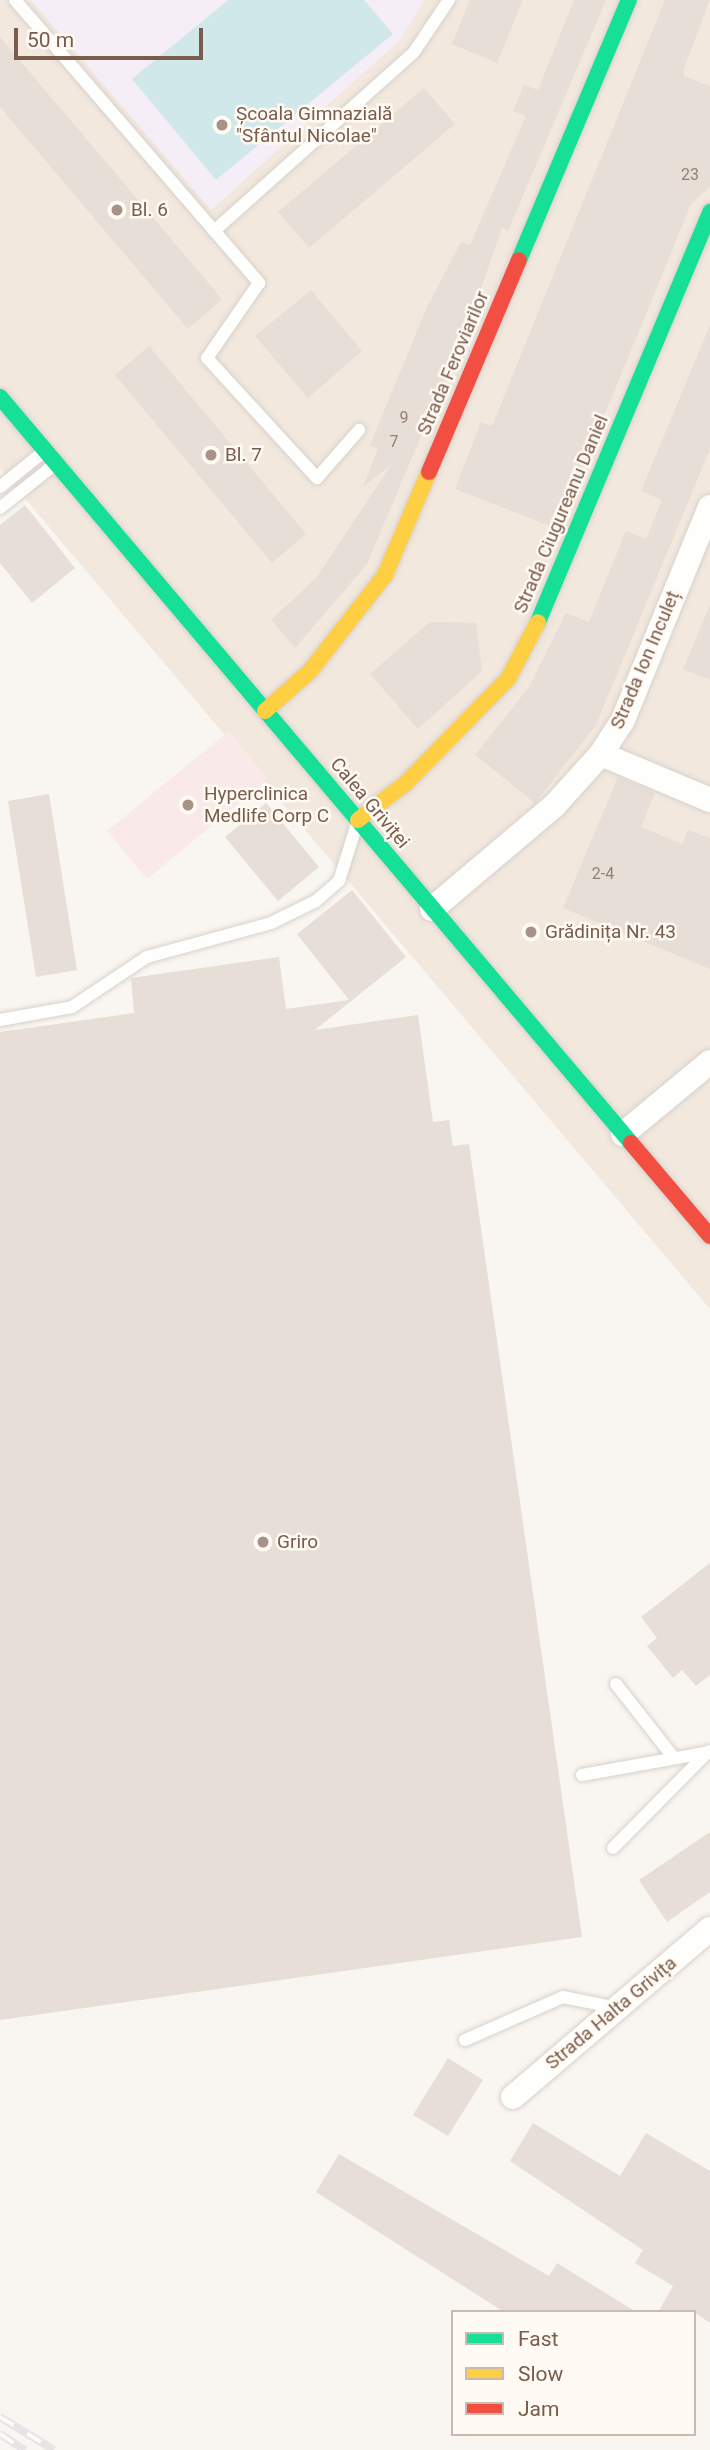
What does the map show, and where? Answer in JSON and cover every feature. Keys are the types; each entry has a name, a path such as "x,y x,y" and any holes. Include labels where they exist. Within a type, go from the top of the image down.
{"street":[{"name":"Strada Feroviarilor","path":"265,711 310,671 385,575 629,0"},
{"name":"Strada Ciugureanu Daniel","path":"358,820 406,783 508,679 558,584 710,212"},
{"name":"Calea Griviței","path":"0,397 710,1236"},
{"name":"Strada Ion Inculeț","path":"432,909 554,806 601,754 623,720 710,507"},
{"path":"601,754 710,800"},
{"path":"623,1134 710,1062"},
{"name":"Strada Halta Grivița","path":"513,2097 710,1929"}],"lane":[{"path":"15,0 259,283 207,358 317,478 359,430"},
{"path":"214,231 414,52 449,0"},
{"path":"0,487 45,450"},
{"path":"0,508 56,463"},
{"path":"0,1020 72,1007 147,957 271,923 316,901 339,881 358,820"},
{"path":"616,1684 674,1758"},
{"path":"582,1776 709,1752"},
{"path":"613,1848 709,1752"},
{"path":"465,2040 563,1997 617,2008"}],"shaded area":[{"path":"0,0 710,0 710,1309 0,469"},
{"name":"Școala Gimnazială \"Sfântul Nicolae\"","path":"31,0 424,0 400,40 211,210"},
{"name":"Hyperclinica Medlife Corp C","path":"229,731 268,779 147,879 107,831"}],"water":[{"path":"228,0 364,0 393,34 216,180 132,79"}],"building":[{"path":"470,0 523,0 497,63 452,44"},
{"path":"574,0 606,0 508,231 502,228 469,323 367,564 295,648 271,620 317,577 391,465 363,487 378,448 370,445 427,307 461,242 470,245 526,116 513,111 524,85 538,90"},
{"path":"665,0 710,0 684,68 684,76 710,86 710,186 691,204 558,529 455,489 481,422 492,426"},
{"name":"Bl. 6","path":"0,37 222,299 188,329 0,107"},
{"path":"424,88 455,124 309,248 278,212"},
{"path":"311,290 362,351 308,398 255,336"},
{"path":"710,325 710,449 596,725 535,803 475,755 529,687 566,613 589,622 626,531 646,539 662,500 641,491"},
{"name":"Bl. 7","path":"149,346 306,534 272,563 115,375"},
{"path":"25,505 75,568 32,603 0,563 0,525"},
{"path":"710,605 710,680 683,669"},
{"path":"430,622 476,623 482,671 418,729 370,674"},
{"path":"618,777 655,793 641,827 682,844 688,830 710,838 710,969 563,908"},
{"path":"49,794 77,970 36,977 8,801"},
{"path":"266,803 319,867 278,901 225,837"},
{"name":"Griro","path":"352,890 406,957 315,1030 418,1015 433,1122 449,1120 453,1146 469,1144 582,1937 0,2020 0,1032 134,1013 131,978 279,957 286,1009 349,1000 297,934"},
{"path":"710,1563 710,1675 696,1686 682,1670 673,1678 647,1646 657,1638 641,1617"},
{"path":"710,1832 710,1892 667,1922 639,1880"},
{"path":"448,2058 483,2080 448,2136 413,2115"},
{"path":"533,2123 620,2176 646,2133 710,2171 710,2323 696,2313 696,2310 659,2310 673,2286 635,2263 643,2250 510,2161"},
{"path":"339,2154 549,2276 557,2263 633,2310 501,2310 316,2192"}],"railway":[{"path":"0,2417 54,2450"},
{"path":"0,2434 25,2450"}],"traffic: fast":[{"path":"519,260 629,0"},
{"path":"538,622 710,212"},
{"path":"0,397 631,1143"}],"traffic: slow":[{"path":"265,711 310,671 385,575 429,472"},
{"path":"358,820 406,783 508,679 538,622"}],"traffic: jam":[{"path":"429,472 519,260"},
{"path":"631,1143 710,1236"}],"place":[{"name":"Școala Gimnazială \"Sfântul Nicolae\"","path":"222,125"},
{"name":"Bl. 6","path":"117,210"},
{"name":"Bl. 7","path":"211,455"},
{"name":"Hyperclinica Medlife Corp C","path":"188,805"},
{"name":"Grădinița Nr. 43","path":"531,932"},
{"name":"Griro","path":"263,1542"}]}
